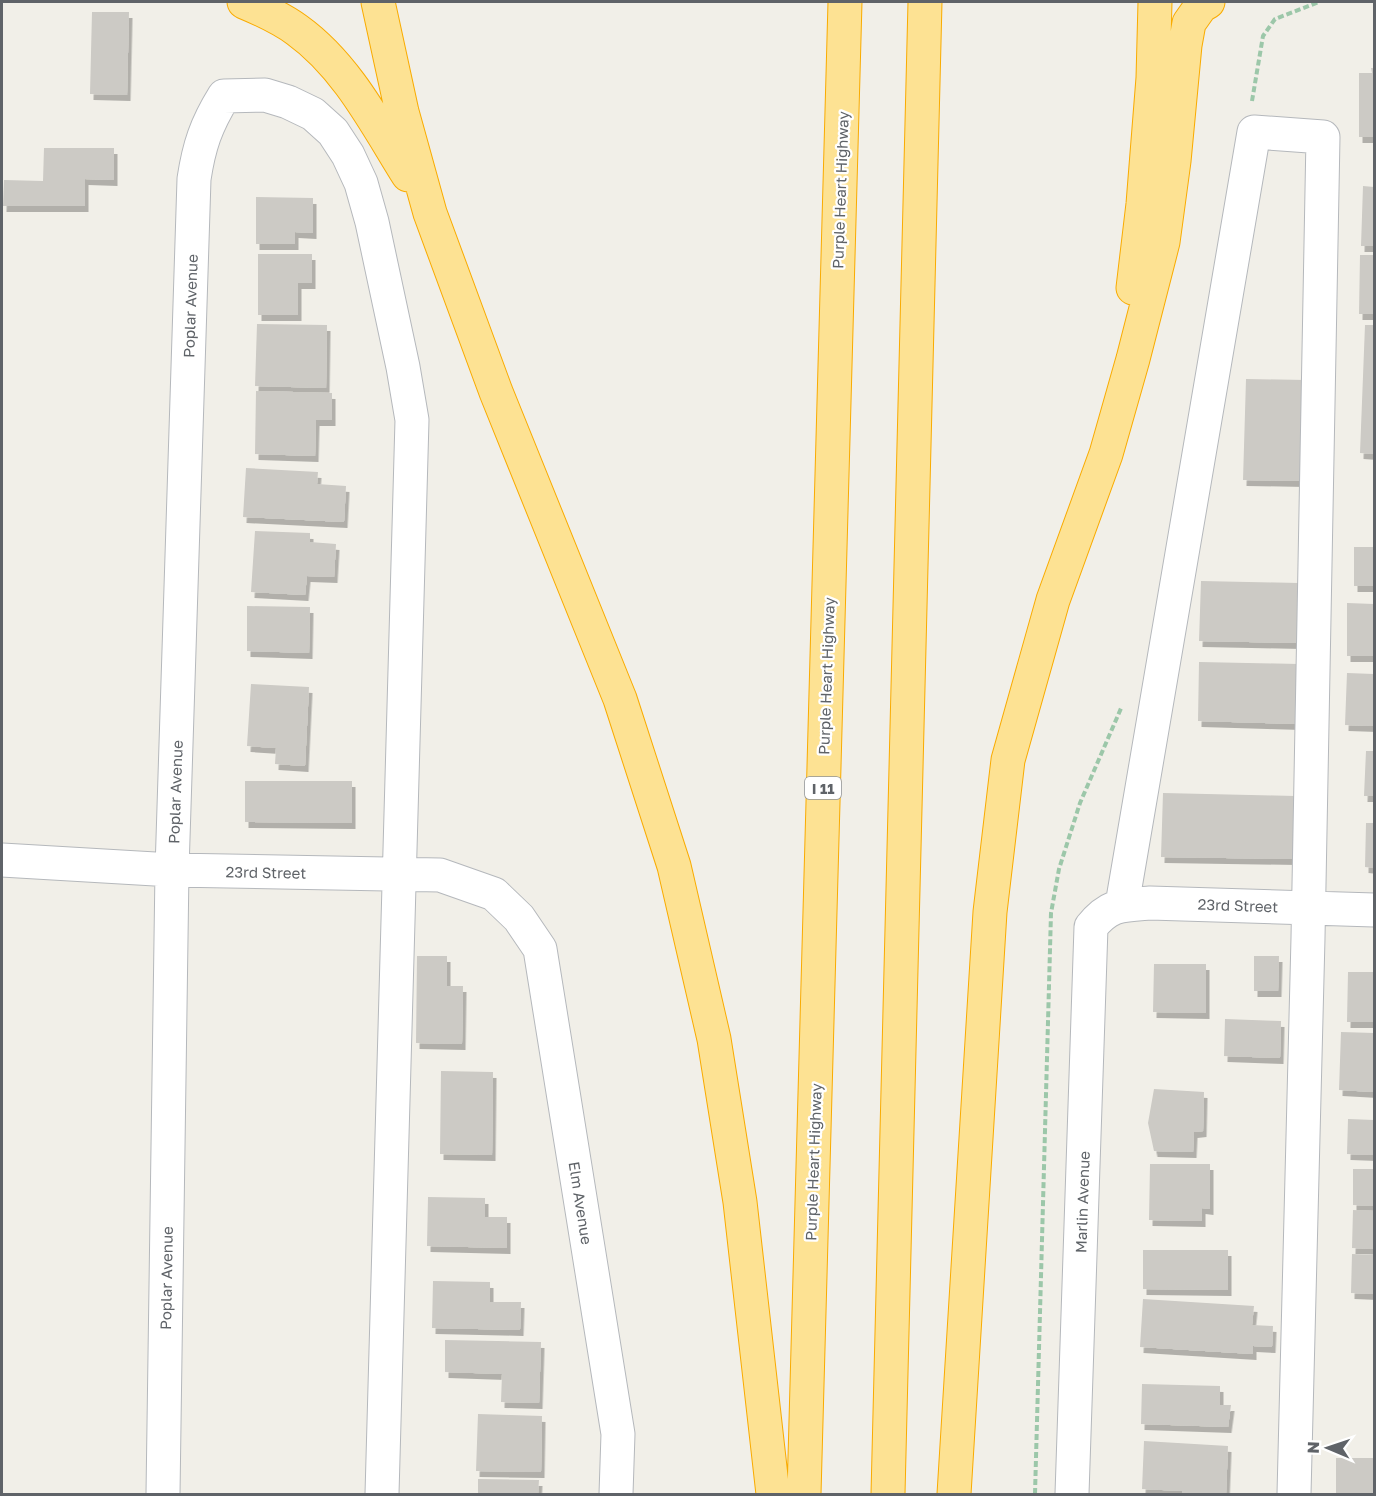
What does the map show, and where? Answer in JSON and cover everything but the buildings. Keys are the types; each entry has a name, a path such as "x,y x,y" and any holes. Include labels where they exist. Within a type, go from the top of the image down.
{"highway":[{"path":"244,2 297,29 336,67 358,94 430,213"},
{"path":"378,2 402,112 430,213 496,392 620,699 674,866 714,1039 736,1178 773,1494"},
{"name":"Purple Heart Highway","path":"804,1494 844,2"},
{"path":"888,1494 925,2"},
{"path":"1133,359 1133,283 1143,204 1153,78 1155,2"},
{"path":"954,1494 990,912 1008,760 1053,600 1106,454 1133,359 1163,242 1189,23 1201,6 1208,2"}],"street":[{"name":"Poplar Avenue","path":"163,1494 172,870 194,179 199,147 210,119 224,96 265,95 288,102 313,114 333,132 348,155 361,183 372,222 412,420 398,874"},
{"name":"Marlin Avenue","path":"1072,1494 1090,927 1112,909 1254,132 1323,137 1309,908"},
{"name":"23rd Street","path":"2,860 172,870 440,876 494,894 519,918"},
{"path":"382,1494 398,874"},
{"name":"23rd Street","path":"1112,909 1150,903 1374,910"},
{"path":"1294,1494 1309,908"},
{"name":"Elm Avenue","path":"519,918 540,949 618,1434 616,1494"}]}
